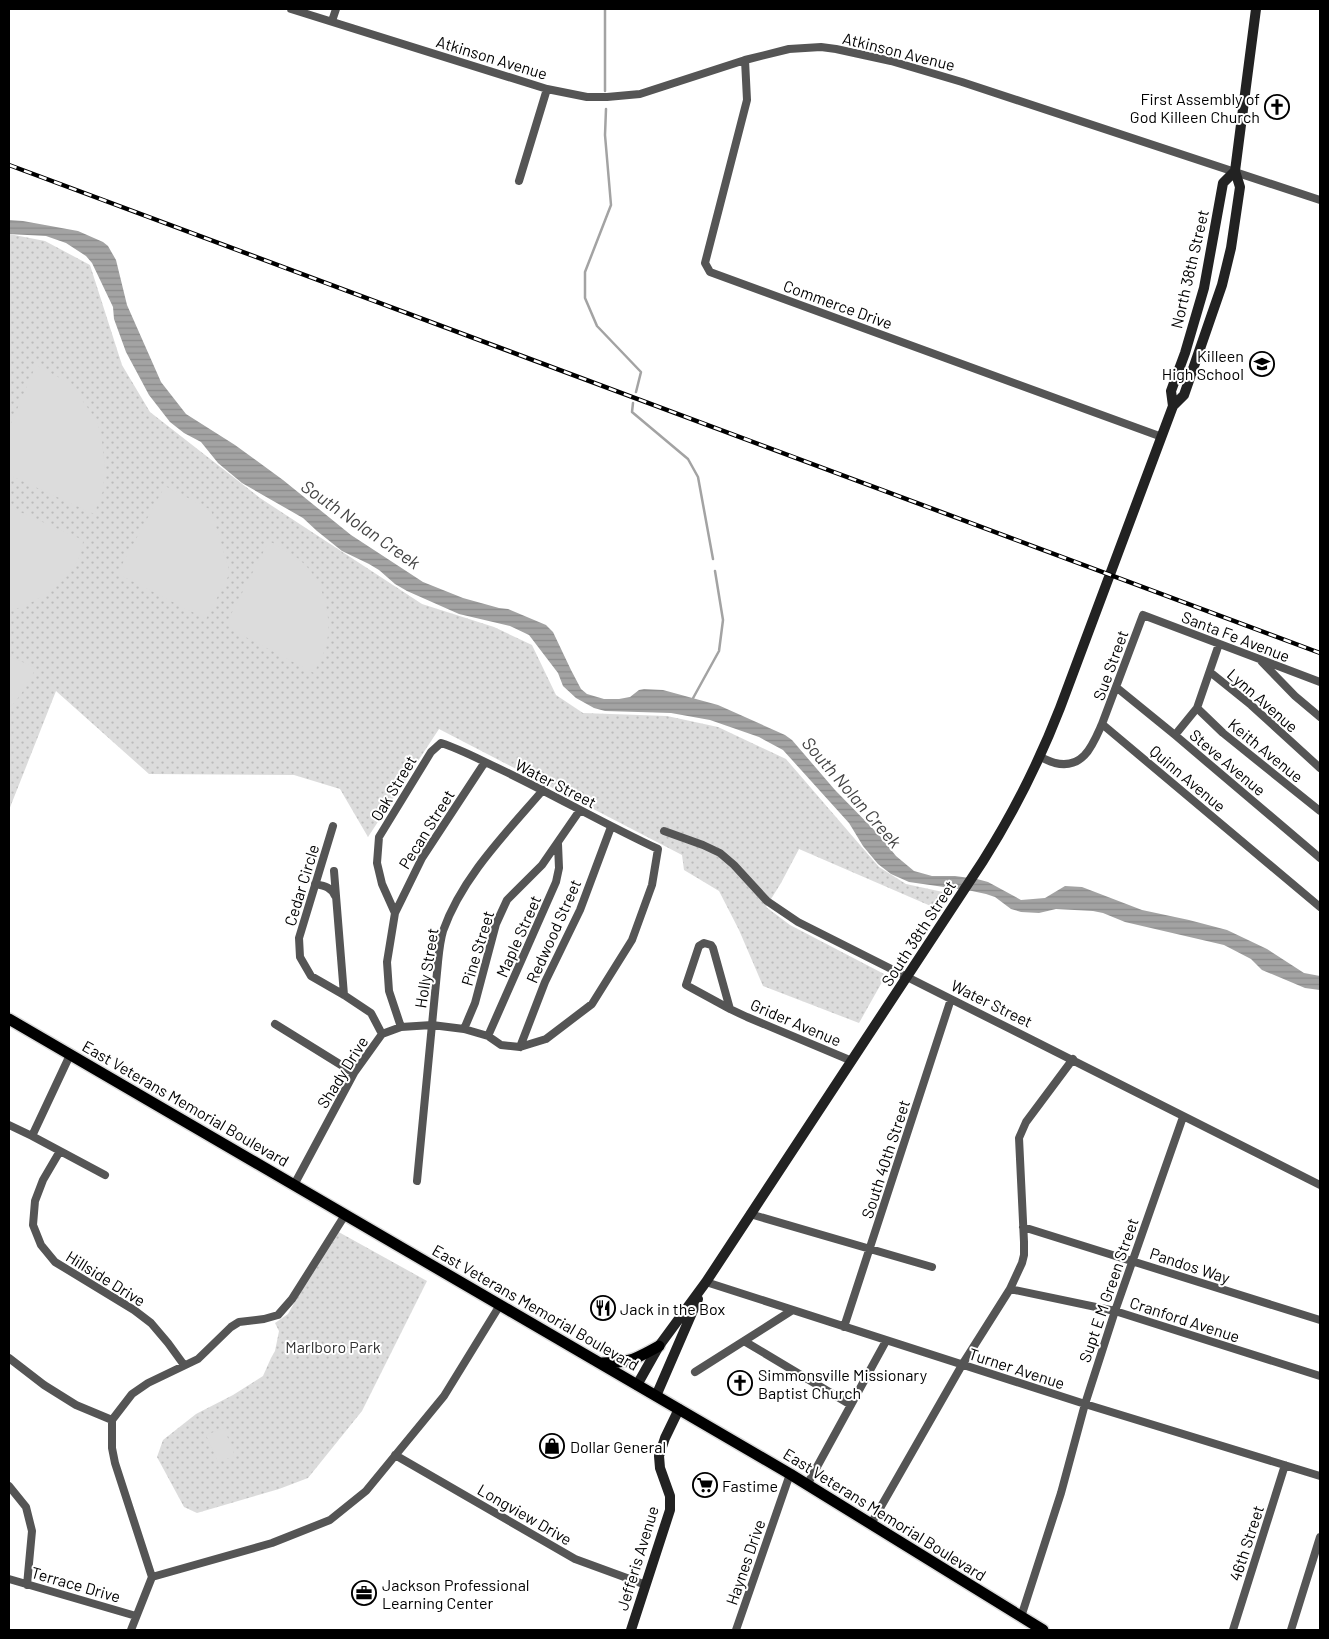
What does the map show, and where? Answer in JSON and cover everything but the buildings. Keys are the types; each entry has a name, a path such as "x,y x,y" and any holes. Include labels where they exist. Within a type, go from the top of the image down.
{"main road":[{"name":"North 38th Street","path":"1109,577 1173,406 1184,395 1218,299 1231,248 1240,187 1235,171 1256,9"},
{"name":"North 38th Street","path":"1173,406 1171,391 1202,294 1210,260 1223,183 1235,171"},
{"path":"1202,294 1218,299"},
{"name":"South 38th Street","path":"637,1385 659,1346 706,1282 983,861 1020,800 1058,715 1109,577"},
{"name":"East Veterans Memorial Boulevard","path":"9,1019 790,1474 1042,1630"},
{"name":"South 38th Street","path":"656,1396 706,1282"},
{"path":"599,1363 621,1363 634,1360 659,1346"},
{"name":"Jefferis Avenue","path":"630,1630 670,1510 670,1496 660,1468 659,1456 665,1438 679,1409"}],"street":[{"name":"Atkinson Avenue","path":"291,9 548,89 587,97 640,94 745,60 789,49 821,47 855,52 962,82 1320,200"},
{"path":"332,21 336,9"},
{"name":"Commerce Drive","path":"745,60 748,100 705,263 710,272 1162,436"},
{"path":"518,182 548,89"},
{"name":"Santa Fe Avenue","path":"1143,615 1320,682"},
{"name":"Sue Street","path":"1102,724 1143,615"},
{"path":"1175,735 1196,708 1219,644"},
{"path":"1258,659 1295,696 1320,717"},
{"name":"Lynn Avenue","path":"1210,672 1320,768"},
{"name":"Steve Avenue","path":"1116,687 1320,858"},
{"name":"Keith Avenue","path":"1196,708 1223,733 1320,811"},
{"path":"1040,757 1061,764 1074,762 1086,756 1102,724"},
{"name":"Quinn Avenue","path":"1102,724 1320,907"},
{"name":"Water Street","path":"441,742 462,750 543,790 611,827 658,849 652,885 632,940 592,1004 546,1039 520,1047"},
{"name":"Oak Street","path":"395,913 382,884 376,863 379,837 431,752 441,742"},
{"name":"Pecan Street","path":"395,913 422,858 485,762"},
{"name":"Holly Street","path":"417,1181 442,933 459,896 491,852 543,790"},
{"name":"Pine Street","path":"464,1029 475,1003 496,924 507,900 542,865 580,810"},
{"name":"Cedar Circle","path":"333,826 299,938 300,957 311,976 371,1013 382,1034"},
{"name":"Redwood Street","path":"520,1047 545,982 580,910 611,827"},
{"name":"Water Street","path":"664,832 703,845 720,853 739,870 767,902 798,922 1320,1185"},
{"name":"Maple Street","path":"488,1036 556,882 559,868 558,844"},
{"path":"334,871 344,995"},
{"path":"315,884 328,887 336,898"},
{"path":"395,913 387,962 389,991 401,1026"},
{"name":"Grider Avenue","path":"730,1009 713,948 704,942 699,946 686,985 730,1009 747,1018 852,1060"},
{"name":"South 40th Street","path":"844,1327 951,999"},
{"path":"275,1024 354,1072"},
{"name":"Shady Drive","path":"294,1185 354,1072 382,1034 401,1026 432,1025 464,1029 488,1036 501,1044 520,1047"},
{"path":"32,1136 70,1055"},
{"path":"871,1524 962,1365 1010,1289 1022,1263 1024,1255 1019,1138 1026,1122 1073,1059"},
{"name":"Supt E M Green Street","path":"1021,1617 1061,1493 1085,1404 1114,1311 1183,1117"},
{"path":"9,1125 105,1175"},
{"name":"Hillside Drive","path":"60,1151 43,1180 35,1201 34,1225 41,1245 55,1262 134,1310 151,1323 184,1365"},
{"path":"750,1214 932,1267"},
{"path":"131,1630 152,1577 115,1463 112,1448 112,1420 132,1394 148,1383 198,1359 231,1327 239,1322 278,1315 292,1299 345,1215"},
{"name":"Pandos Way","path":"1023,1227 1320,1320"},
{"name":"Turner Avenue","path":"706,1282 791,1311 1085,1404 1320,1476"},
{"name":"Cranford Avenue","path":"1010,1289 1114,1311 1320,1376"},
{"path":"152,1577 272,1543 330,1520 366,1491 444,1396 500,1305"},
{"path":"695,1372 791,1311"},
{"path":"744,1340 851,1405"},
{"path":"807,1485 886,1340"},
{"path":"9,1358 44,1385 76,1405 112,1420"},
{"name":"Longview Drive","path":"395,1455 575,1559 646,1585"},
{"name":"46th Street","path":"1233,1630 1285,1465"},
{"name":"Haynes Drive","path":"736,1630 790,1474"},
{"path":"9,1486 26,1507 32,1531 27,1585"},
{"path":"1291,1630 1320,1537"},
{"name":"Terrace Drive","path":"9,1578 27,1585 136,1616"}],"green space":[{"path":"9,234 45,241 90,265 122,365 150,412 260,498 422,604 494,627 532,645 556,695 583,713 667,716 718,727 786,759 879,867 906,884 943,892 933,907 799,849 766,907 790,925 886,975 859,1023 763,986 739,930 719,891 684,870 682,855 439,729 368,837 340,789 294,775 149,774 56,691 9,810"},
{"path":"36,365 69,383 97,420 105,468 103,491 94,514 9,475 9,428"},
{"path":"165,486 211,510 230,573 206,619 122,576 119,570"},
{"path":"9,507 83,540 81,553 76,564 57,586 33,602 9,611"},
{"path":"269,541 302,562 310,570 322,592 328,616 327,641 314,673 230,629 227,622"},
{"path":"9,656 36,668 21,694 9,708"},
{"name":"Marlboro Park","path":"335,1230 427,1281 362,1411 308,1478 279,1489 197,1513 184,1507 157,1457 163,1440 196,1414 233,1395 263,1376 275,1351 279,1331 275,1323 288,1314"},
{"path":"224,1428 235,1456 218,1462 206,1435"}],"shaded area":[{"path":"9,220 78,231 108,246 116,260 127,305 161,382 186,414 235,445 283,480 351,535 423,582 463,598 508,609 546,625 553,632 581,689 587,694 604,699 619,699 630,697 639,690 663,690 718,705 785,735 792,740 896,856 914,871 932,876 955,876 977,879 988,882 1021,900 1045,898 1065,886 1082,887 1142,910 1227,930 1267,949 1304,973 1320,976 1320,990 1305,988 1262,970 1251,959 1224,945 1125,922 1103,913 1056,909 1039,913 1021,912 1011,909 995,897 986,894 909,882 891,874 878,864 863,846 849,823 783,750 759,737 710,720 671,713 605,711 594,708 576,698 563,686 558,673 529,635 510,626 459,614 407,591 395,584 379,570 342,551 303,518 242,483 218,463 201,442 184,433 170,422 149,395 126,352 114,319 113,307 92,263 86,256 66,243 46,236 9,234"}],"waterway":[{"path":"605,9 605,91"},
{"path":"606,109 605,135 611,205 585,272 585,298 597,326 641,372 636,392"},
{"path":"633,403 632,412 688,459 698,477 713,559"},
{"path":"692,700 719,651 723,620 715,571"}],"railway":[{"path":"9,165 1320,653"}],"place":[{"name":"First Assembly of God Killeen Church","path":"1277,107"},
{"name":"Killeen High School","path":"1262,364"},
{"name":"Jack in the Box","path":"603,1308"},
{"name":"Simmonsville Missionary Baptist Church","path":"740,1383"},
{"name":"Dollar General","path":"552,1446"},
{"name":"Fastime","path":"705,1485"},
{"name":"Jackson Professional Learning Center","path":"364,1593"}],"water label":[{"name":"South Nolan Creek","path":"361,524"},
{"name":"South Nolan Creek","path":"852,792"}]}
